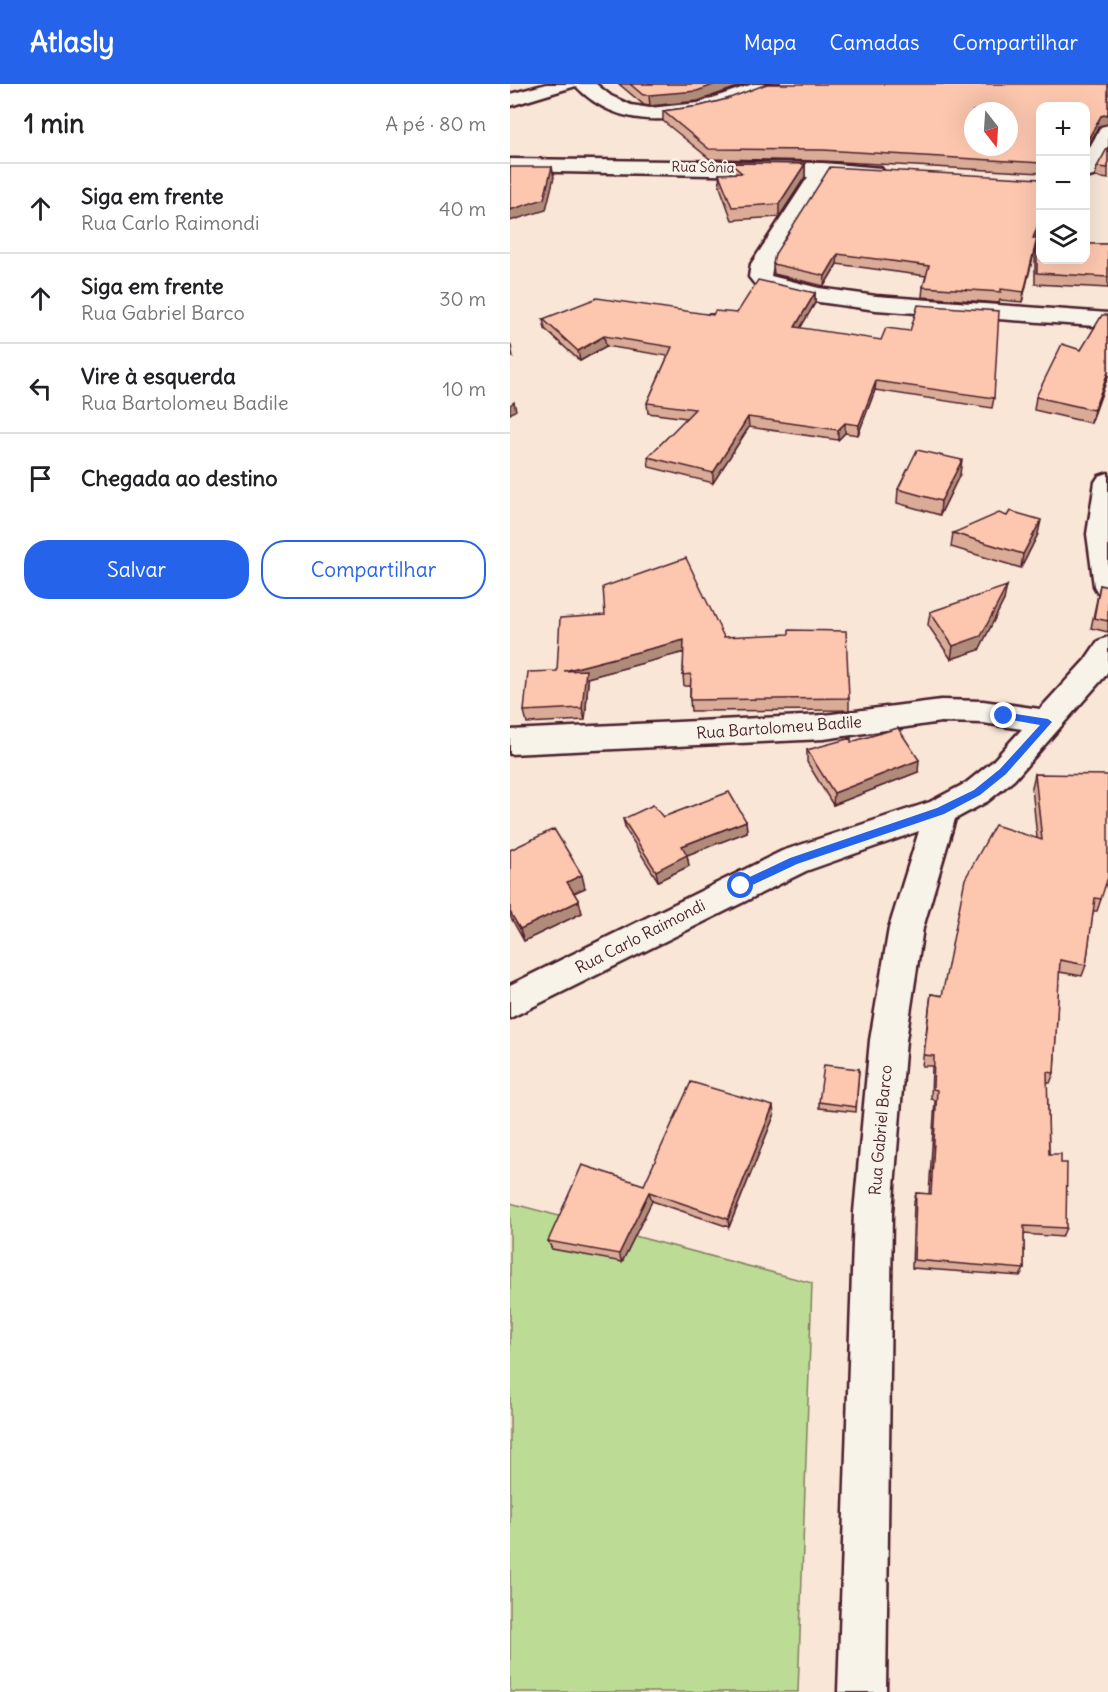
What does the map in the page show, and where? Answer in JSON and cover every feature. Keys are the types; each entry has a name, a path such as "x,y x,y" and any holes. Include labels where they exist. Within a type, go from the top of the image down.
{"street":[{"path":"510,100 568,84"},
{"path":"584,84 602,100 618,106 673,113 708,108 770,84"},
{"path":"1090,177 1108,131"},
{"name":"Rua Sônia","path":"510,165 823,169 892,173"},
{"path":"823,169 762,264 760,277 765,282 819,295 876,303 1108,320"},
{"path":"1108,482 1101,531 1103,568 1108,586"},
{"path":"941,811 977,792 1003,771 1095,668 1108,648"},
{"name":"Rua Bartolomeu Badile","path":"510,742 793,729 941,711 983,712 1048,722"},
{"name":"Rua Carlo Raimondi","path":"510,1002 794,861 941,811"},
{"name":"Rua Gabriel Barco","path":"862,1692 873,1212 887,1051 906,928 941,811"}],"green space":[{"path":"510,1203 812,1283 798,1692 510,1692"}],"building":[{"path":"630,84 716,84 697,91 643,95"},
{"path":"767,84 1108,84 1108,114 1101,116 1090,136 1090,102 1036,102 1036,163 823,150 709,149 663,111 700,106"},
{"path":"1108,147 1108,168 1097,167"},
{"path":"730,163 805,164 779,204 732,207 719,174 742,173"},
{"path":"510,167 552,167 544,199 510,210"},
{"path":"830,167 1036,179 1036,230 1033,238 1036,238 1036,242 1024,292 1001,289 1001,292 923,287 929,266 838,254 825,276 773,264 775,254"},
{"path":"1090,244 1108,244 1108,277 1037,273 1037,264 1090,264"},
{"path":"758,280 815,293 795,327 881,340 886,328 910,331 918,305 999,311 994,398 876,381 859,425 845,423 838,430 748,417 713,473 648,457 695,409 647,403 672,347 604,336 578,351 543,319 597,298 713,315 715,311 737,313"},
{"path":"1102,315 1108,315 1108,372 1094,410 1036,397 1062,344 1081,350"},
{"path":"917,450 962,460 941,501 898,489"},
{"path":"1010,511 1041,520 1023,554 953,533 999,513 1007,516"},
{"path":"686,558 724,637 789,634 789,630 846,631 849,698 690,700 691,674 683,675 684,640 564,671 586,670 582,708 524,711 528,672 557,671 560,618 605,615 603,587"},
{"path":"1100,585 1108,587 1108,621 1094,618"},
{"path":"1007,586 981,636 953,646 930,612"},
{"path":"898,728 919,760 834,793 807,750 851,738 851,742"},
{"path":"1035,774 1108,775 1108,877 1101,899 1095,898 1086,965 1060,960 1054,1073 1047,1072 1049,1154 1061,1154 1061,1163 1067,1163 1066,1228 1024,1226 1024,1269 914,1260 916,1193 931,1194 937,1090 933,1089 934,1056 924,1055 931,994 942,996 965,879 995,825 1042,840"},
{"path":"729,792 746,821 682,846 687,855 656,871 623,819 653,805 663,817"},
{"path":"554,829 582,875 567,882 579,901 520,929 510,912 510,850"},
{"path":"824,1065 859,1069 856,1107 819,1102"},
{"path":"691,1082 773,1106 728,1219 649,1192 619,1254 548,1241 582,1165 644,1185"}],"route":[{"path":"741,886 794,861 941,811 977,792 1003,771 1048,722 1004,716"}]}
